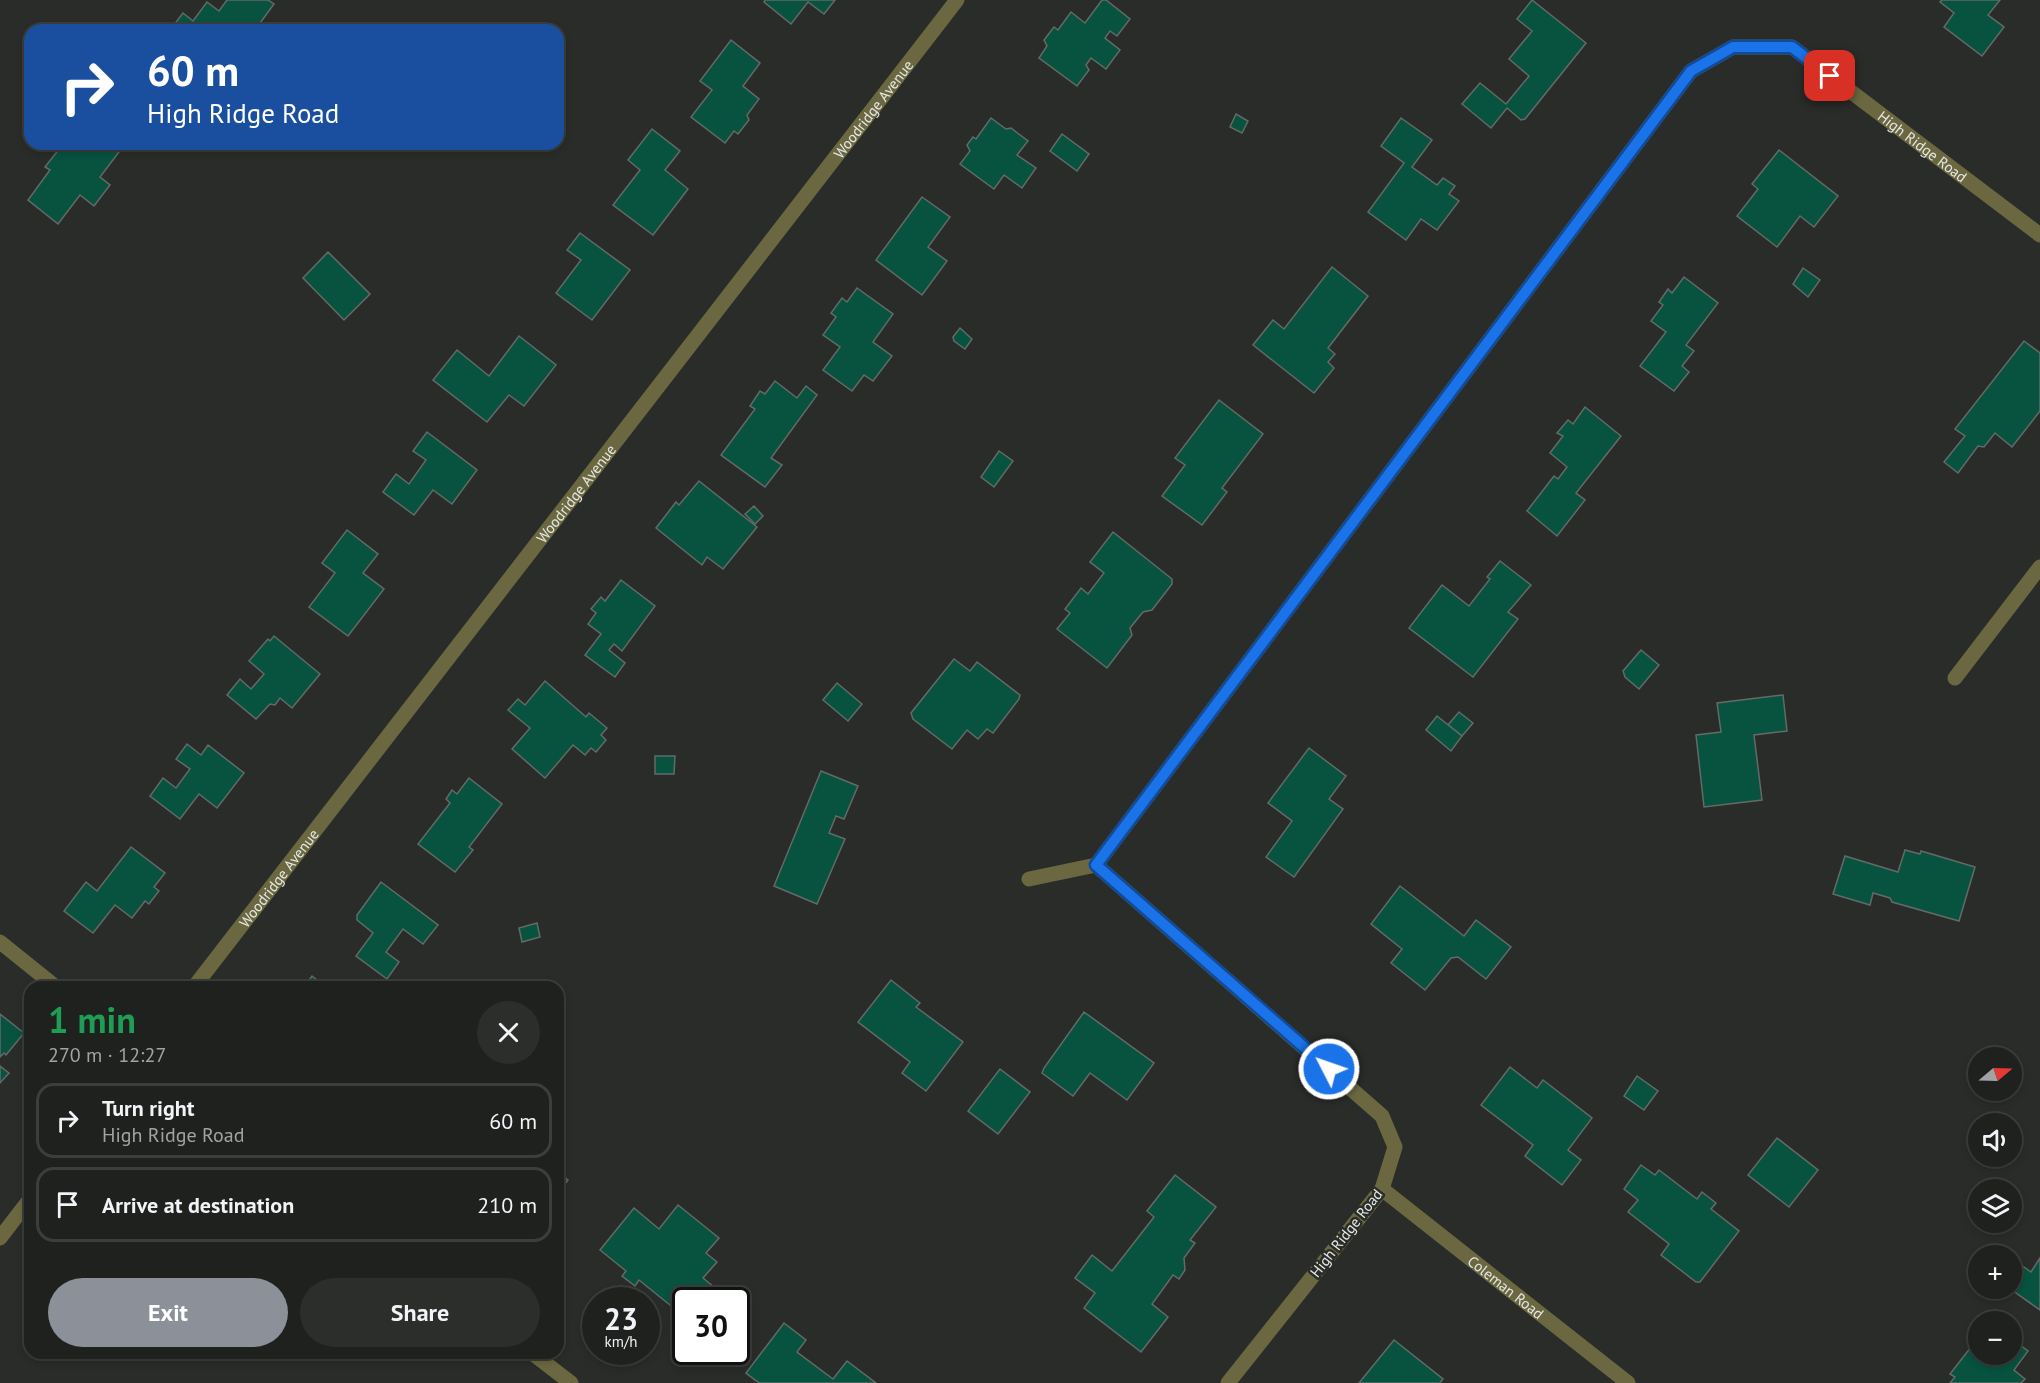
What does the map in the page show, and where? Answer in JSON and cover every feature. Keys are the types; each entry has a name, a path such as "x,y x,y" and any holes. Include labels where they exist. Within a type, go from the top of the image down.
{"street":[{"name":"Woodridge Avenue","path":"199,981 957,0"},
{"name":"High Ridge Road","path":"1228,1383 1382,1189 1395,1147 1382,1116 1096,865 1691,71 1733,47 1792,47 2040,235"},
{"path":"1955,678 2040,567"},
{"path":"1029,879 1096,865"},
{"path":"0,942 49,981"},
{"name":"Coleman Road","path":"1382,1189 1628,1383"},
{"path":"0,1238 24,1207"},
{"path":"540,1359 571,1383"}],"building":[{"path":"227,0 268,0 274,4 259,24 175,24 183,13 193,21 207,2 219,11"},
{"path":"765,0 835,0 824,14 808,2 791,24 764,2"},
{"path":"1102,0 1106,0 1130,19 1117,36 1110,31 1105,38 1120,50 1106,69 1091,58 1086,65 1089,70 1077,86 1039,58 1047,46 1044,40 1054,27 1058,30 1071,12 1085,23"},
{"path":"1532,0 1586,43 1525,119 1521,120 1507,108 1491,128 1462,104 1480,83 1506,104 1529,76 1509,59 1532,31 1517,19"},
{"path":"1942,0 2000,0 1988,15 2004,27 1982,56 1944,27 1954,13 1940,2"},
{"path":"731,40 760,63 743,86 759,99 747,115 749,120 738,134 734,131 725,143 691,117 712,90 700,81"},
{"path":"1236,114 1248,121 1242,133 1230,127"},
{"path":"991,118 1006,129 1011,128 1028,141 1017,155 1036,168 1022,188 1004,175 994,189 960,164 970,151 967,145 973,137 976,139"},
{"path":"1401,118 1432,140 1412,167 1437,185 1443,178 1455,186 1449,194 1459,201 1437,230 1421,219 1406,240 1368,212 1404,163 1381,146"},
{"path":"652,129 680,151 665,170 688,189 653,235 613,205 640,170 628,160"},
{"path":"1062,134 1089,154 1077,171 1050,151"},
{"path":"58,150 120,150 100,177 110,185 94,206 80,195 58,224 28,200 50,170 45,167"},
{"path":"1779,150 1838,196 1814,227 1800,216 1777,247 1737,216 1758,189 1752,184"},
{"path":"922,197 950,217 928,247 947,261 922,295 876,260"},
{"path":"580,233 630,270 592,320 556,293 581,260 567,250"},
{"path":"328,252 370,294 344,320 303,278"},
{"path":"1332,267 1368,296 1328,348 1335,354 1328,362 1334,368 1314,393 1253,345 1273,320 1284,329"},
{"path":"1803,268 1820,280 1808,297 1793,284"},
{"path":"1684,277 1718,303 1686,345 1694,351 1682,366 1689,372 1674,391 1640,366 1666,332 1651,321 1663,305 1659,302 1668,289 1672,293"},
{"path":"857,288 893,314 873,342 892,356 873,381 864,375 852,391 823,370 840,347 823,335 836,317 831,313 842,298 847,302"},
{"path":"960,328 972,339 965,349 954,341 953,337"},
{"path":"519,336 556,365 524,406 509,395 487,422 433,380 457,350 489,376"},
{"path":"2024,341 2040,353 2040,411 2012,447 1995,433 1984,447 1978,446 1958,473 1944,462 1965,436 1955,429"},
{"path":"775,381 797,398 806,386 817,395 771,458 782,465 765,487 721,455 755,409 750,406 760,391 765,394"},
{"path":"1219,400 1263,434 1222,488 1227,492 1202,525 1162,496 1185,465 1175,458"},
{"path":"1585,407 1621,436 1576,493 1585,500 1557,536 1527,511 1554,476 1558,479 1567,467 1550,453 1563,436 1557,433 1568,420 1573,424"},
{"path":"427,432 477,470 452,504 433,490 414,515 383,492 396,474 409,484 426,460 413,451"},
{"path":"999,451 1013,461 994,487 981,477"},
{"path":"699,481 757,527 723,569 707,557 702,565 656,528 676,502 679,505"},
{"path":"754,506 763,516 755,524 745,514"},
{"path":"347,530 378,554 363,573 384,589 348,636 309,607 335,573 322,563"},
{"path":"1113,532 1172,579 1172,584 1152,610 1143,612 1130,628 1132,635 1107,668 1057,629 1070,613 1065,609 1081,588 1088,594 1104,573 1090,562"},
{"path":"1500,561 1531,585 1508,612 1518,619 1473,677 1409,628 1442,585 1469,606 1490,579 1487,577"},
{"path":"621,580 655,606 622,651 614,644 609,650 625,663 615,677 585,655 601,634 588,624 596,613 591,609 601,597 605,601"},
{"path":"274,636 320,674 292,708 280,698 275,705 270,704 256,719 227,695 240,679 251,689 264,674 249,661 268,639 270,641"},
{"path":"1641,650 1659,665 1639,689 1625,677 1623,671"},
{"path":"954,659 970,671 977,662 1020,695 993,733 987,729 978,739 967,730 952,749 913,719 911,713"},
{"path":"545,681 586,717 589,713 607,728 601,735 606,740 596,752 591,748 585,755 573,745 545,778 512,749 530,728 508,710 518,699 525,705"},
{"path":"837,683 862,704 848,721 823,700"},
{"path":"1783,695 1787,731 1754,735 1762,800 1704,807 1696,735 1721,732 1717,703"},
{"path":"1459,712 1473,723 1462,736 1448,725"},
{"path":"1437,716 1462,736 1451,751 1426,730"},
{"path":"187,744 201,755 208,745 244,773 217,808 199,794 180,819 150,796 163,778 176,788 190,769 176,759"},
{"path":"1309,748 1346,776 1329,799 1343,809 1294,877 1266,857 1292,821 1268,803"},
{"path":"655,756 675,756 674,774 655,774"},
{"path":"821,771 858,786 844,819 836,816 829,833 845,839 817,904 774,886"},
{"path":"469,778 502,804 469,847 473,850 455,872 418,844 450,803 446,799 452,790 457,794"},
{"path":"131,847 165,873 154,887 159,891 149,904 145,901 132,918 115,905 93,933 64,911 86,882 97,891"},
{"path":"1905,850 1920,854 1921,851 1975,867 1959,921 1892,902 1890,898 1873,893 1870,905 1833,894 1845,856 1898,872"},
{"path":"381,882 438,925 423,944 403,929 386,952 399,962 387,979 356,956 373,933 357,920 357,915"},
{"path":"1400,886 1464,936 1476,920 1511,947 1486,979 1458,957 1451,958 1425,990 1391,963 1402,949 1371,924"},
{"path":"537,923 540,937 522,942 519,928"},
{"path":"312,976 318,981 308,981"},
{"path":"891,980 920,1003 916,1007 963,1042 926,1091 902,1073 910,1062 858,1022"},
{"path":"1084,1012 1154,1063 1127,1100 1090,1073 1073,1096 1042,1073"},
{"path":"0,1014 24,1033 6,1055 4,1053 0,1057"},
{"path":"0,1066 9,1073 0,1083"},
{"path":"1510,1067 1537,1088 1543,1080 1592,1118 1568,1150 1581,1160 1562,1185 1525,1156 1533,1145 1481,1105"},
{"path":"1000,1069 1030,1092 998,1134 968,1111"},
{"path":"1637,1076 1658,1091 1644,1110 1624,1096"},
{"path":"1777,1138 1818,1170 1789,1207 1748,1175"},
{"path":"1641,1165 1655,1175 1659,1170 1697,1199 1702,1192 1716,1203 1711,1209 1739,1231 1700,1282 1696,1282 1661,1255 1669,1244 1628,1212 1638,1200 1624,1189"},
{"path":"1175,1175 1216,1207 1190,1240 1195,1243 1184,1258 1185,1270 1179,1279 1173,1275 1152,1304 1168,1317 1141,1352 1084,1308 1095,1293 1075,1278 1092,1255 1112,1271 1154,1217 1147,1211"},
{"path":"678,1205 719,1238 706,1253 717,1262 703,1278 714,1287 672,1287 672,1307 660,1297 660,1287 648,1287 639,1280 635,1286 622,1276 626,1271 600,1250 634,1208 659,1229"},
{"path":"2040,1258 2040,1310 2022,1297 2022,1266 2031,1272"},
{"path":"784,1323 806,1340 797,1352 833,1379 847,1361 876,1383 759,1383 746,1373"},
{"path":"1394,1340 1443,1379 1440,1383 1359,1383"},
{"path":"2022,1346 2028,1351 2022,1359"},
{"path":"1968,1351 1968,1365 2018,1365 2014,1370 2025,1379 2021,1383 1950,1383 1955,1377 1950,1374"}],"route":[{"path":"1329,1069 1096,865 1691,71 1733,47 1792,47 1830,76"}]}
